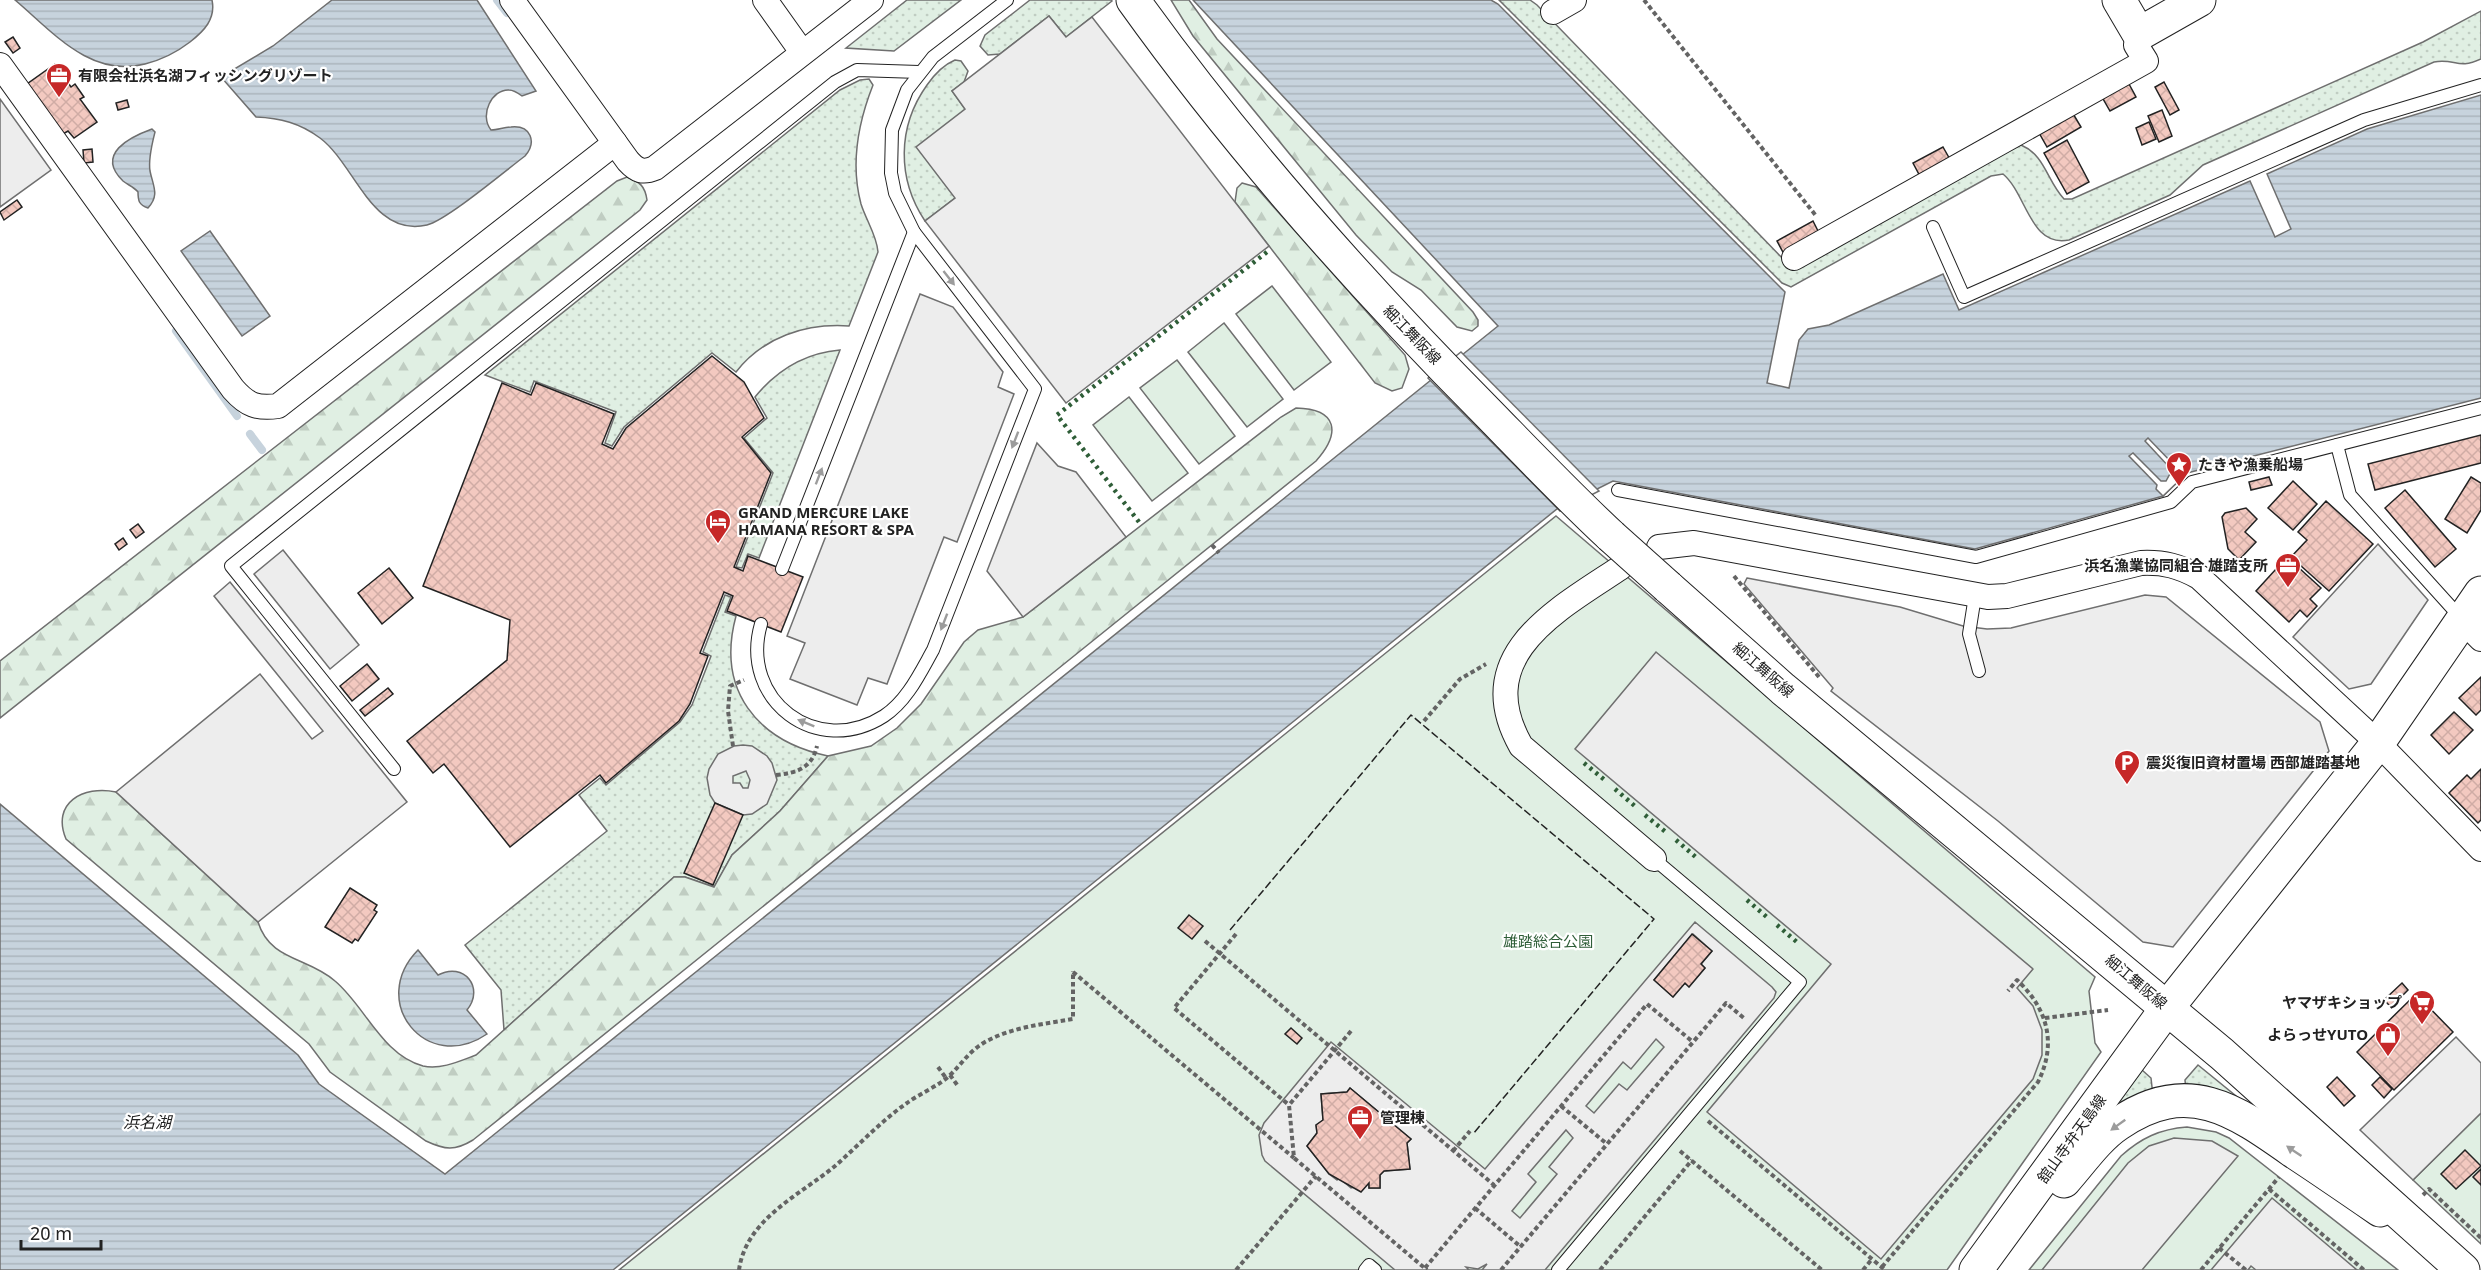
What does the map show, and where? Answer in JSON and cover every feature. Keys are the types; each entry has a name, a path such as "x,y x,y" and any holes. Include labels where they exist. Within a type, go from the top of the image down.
{"main road":[{"name":"細江舞阪線","path":"1133,0 1170,52 1282,191 1432,356 1586,513 1783,688 2222,1054 2455,1263"},
{"path":"2119,0 2139,34 2199,0"},
{"name":"舘山寺弁天島線","path":"1976,1270 2167,1008 2378,743 2472,630 2481,593"},
{"path":"1985,1270 2116,1125 2150,1107 2187,1101 2206,1102 2241,1115 2455,1263"}],"street":[{"path":"512,0 635,169 645,172 655,168 871,0"},
{"path":"765,0 802,52"},
{"path":"1794,258 2146,61 2136,45 2139,34"},
{"path":"0,65 233,389 244,402 261,408 278,406 615,143"},
{"path":"1659,548 1694,543 1975,596 2007,596 2141,563 2160,562 2180,566 2199,577 2378,743 2481,849"},
{"path":"1620,568 1531,634 1518,649 1510,664 1506,681 1506,711 1511,728 1521,746 1654,860"}],"lane":[{"path":"761,624 755,657 768,692 795,719 813,726 841,730 869,724 886,715 911,687 933,650 1035,389 914,232 895,194 890,151 898,109 919,72 933,57 1006,0"},
{"path":"394,769 231,566 834,82 857,70 919,72"},
{"path":"1933,227 1964,297 2364,120 2481,85"},
{"path":"782,569 914,232"},
{"path":"1618,490 1976,557 2171,502 2192,482 2481,408"},
{"path":"2337,445 2350,495 2472,630"},
{"path":"1975,596 1969,634 1980,671"},
{"path":"1558,1270 1800,982 1654,860"},
{"path":"1365,1270 1369,1265 1375,1270"}],"path":[{"path":"1644,0 1710,79 1832,237"},
{"path":"1212,545 1219,553"},
{"path":"1734,570 1733,578 1821,680"},
{"path":"1424,721 1460,679 1472,670 1485,664 1510,664"},
{"path":"733,746 729,711 730,686 744,680"},
{"path":"776,775 790,774 807,766 814,759 818,744"},
{"path":"1236,934 1174,1008 1289,1105 1294,1158"},
{"path":"1205,941 1494,1185"},
{"path":"739,1270 741,1258 754,1232 774,1211 835,1166 899,1108 948,1077 964,1056 1001,1035 1023,1028 1073,1019 1072,971 1426,1269 1647,1004 1693,1042"},
{"path":"1694,1109 1883,1269 2038,1082 2048,1056 2048,1029 2045,1018 2034,998 2017,980 2008,991"},
{"path":"1501,1270 1725,1003 1759,1031"},
{"path":"2045,1018 2108,1010"},
{"path":"1289,1105 1351,1031"},
{"path":"938,1067 958,1086"},
{"path":"1561,1106 1607,1144"},
{"path":"1453,1151 1470,1131"},
{"path":"1667,1140 1822,1270"},
{"path":"1600,1270 1692,1161"},
{"path":"2200,1270 2285,1170"},
{"path":"1236,1270 1316,1176"},
{"path":"2269,1189 2364,1270"},
{"path":"2421,1198 2429,1189 2481,1238"},
{"path":"1475,1208 1521,1247"},
{"path":"2219,1248 2246,1270"},
{"path":"1863,1270 1872,1259"}],"green space":[{"path":"907,0 961,0 894,51 846,48"},
{"path":"1030,0 1112,1 1066,37 1049,16 1000,54 988,55 980,46 985,35"},
{"path":"1171,0 1189,0 1217,39 1473,312 1478,320 1478,326 1472,331 1457,327 1421,290 1392,272 1356,235 1193,36"},
{"path":"1499,0 1530,0 1537,5 1786,262 2021,145 2029,149 2041,162 2064,199 2072,199 2423,42 2481,11 2481,59 2467,64 2434,62 2203,165 2170,195 2069,240 2056,240 2046,236 2030,218 2018,194 2003,174 1991,176 1791,287 1782,283"},
{"path":"955,60 961,61 968,71 964,82 952,91 965,109 955,198 925,221 909,188 905,171 906,135 917,101 927,85 939,71"},
{"path":"869,79 873,85 863,114 857,143 856,173 861,204 874,234 878,252 849,326 817,327 786,335 759,350 736,372 712,353 624,427 612,446 605,443 616,412 534,381 530,392 485,375 840,90 860,80"},
{"path":"627,177 639,183 645,191 647,200 640,210 0,718 0,661 617,181"},
{"path":"1242,183 1256,187 1405,355 1409,369 1402,388 1392,391 1375,383 1235,202 1237,188"},
{"path":"1272,286 1331,362 1294,390 1236,314"},
{"path":"1224,323 1283,399 1247,427 1188,352"},
{"path":"840,350 759,558 748,554 742,568 736,567 773,473 744,438 767,418 755,397 782,371 793,364 815,355"},
{"path":"1177,360 1235,436 1199,464 1140,388"},
{"path":"1129,397 1188,473 1152,501 1093,425"},
{"path":"1296,408 1310,409 1320,413 1331,424 1332,432 1329,441 1316,461 473,1140 461,1146 444,1148 426,1141 330,1072 309,1044 66,839 62,826 63,815 73,799 92,791 116,792 258,922 271,944 291,957 324,973 346,991 396,1052 423,1066 437,1067 457,1062 476,1055 674,877 685,877 714,887 732,855 780,811 828,756 871,746 897,728 921,704 964,642 978,630 1023,617 1281,417"},
{"name":"雄踏総合公園","path":"1556,516 2095,977 2089,991 2095,1043 2101,1052 1947,1270 619,1270"},
{"path":"725,595 731,597 725,612 736,616 731,643 732,667 738,689 748,708 762,725 781,738 803,749 828,756 780,811 732,855 714,887 685,877 674,877 504,1030 501,990 465,945 607,831 579,795 600,778 606,785 680,722 692,705 711,656 703,652"},
{"path":"2198,1065 2237,1099 2186,1091 2185,1080"},
{"path":"2142,1070 2151,1078 2153,1096 2109,1115"},
{"path":"2481,1113 2481,1244 2413,1180"},
{"path":"2187,1127 2216,1132 2229,1138 2398,1270 2029,1270 2121,1156 2151,1135"}],"shaded area":[{"path":"1049,16 1066,37 1092,17 1269,246 1066,403 925,221 955,198 916,147 965,109 952,91"},
{"path":"0,99 51,170 0,207"},
{"path":"920,294 953,307 1003,372 998,387 1014,394 957,542 944,537 887,684 868,678 857,705 790,679 805,643 787,636"},
{"path":"1037,443 1058,466 1076,472 1126,537 1023,617 987,571"},
{"path":"2378,544 2428,600 2371,684 2349,689 2293,637"},
{"path":"283,550 359,645 330,669 254,574"},
{"name":"震災復旧資材置場 西部雄踏基地","path":"1747,578 1900,607 1963,626 1987,629 2011,628 2145,595 2166,597 2320,722 2329,751 2173,947 2143,942 1998,821 1831,691 1833,688 1744,584"},
{"path":"230,582 407,802 258,922 116,792 260,674 312,739 323,731 214,596"},
{"path":"1656,652 2033,969 2017,988 2033,1006 2042,1030 2042,1055 2033,1079 1881,1259 1707,1112 1831,964 1575,749"},
{"path":"734,746 752,746 767,756 772,763 777,780 767,804 752,814 743,815 715,803 710,795 707,778 709,769 718,754","holes":["746,771 750,780 748,788 743,788 740,783 733,783 733,776"]},
{"path":"1695,922 1776,992 1774,998 1545,1270 1482,1270 1487,1264 1478,1269 1466,1267 1469,1270 1395,1270 1265,1161 1259,1135 1264,1123 1331,1042 1485,1169","holes":["1693,934 1712,951 1701,964 1705,968 1689,987 1685,983 1673,997 1654,980","1656,1039 1664,1047 1627,1090 1619,1084 1594,1113 1586,1106 1623,1062 1631,1069","1350,1088 1411,1139 1407,1143 1410,1169 1384,1171 1380,1175 1380,1188 1369,1188 1369,1183 1351,1188 1339,1178 1337,1180 1329,1174 1307,1146 1317,1133 1316,1125 1323,1120 1321,1094 1347,1092","1566,1130 1573,1138 1549,1167 1557,1174 1520,1218 1512,1211 1536,1182 1528,1174"]},
{"path":"2456,1037 2481,1063 2481,1113 2413,1180 2360,1130"},
{"path":"2174,1138 2212,1141 2238,1156 2142,1270 2042,1270 2128,1163 2149,1146"},
{"path":"2272,1198 2357,1270 2256,1270 2251,1266 2248,1270 2211,1270"}],"water":[{"path":"15,0 212,0 213,7 208,24 185,46 157,60 125,67 90,58 74,49"},
{"path":"332,0 477,0 536,91 522,96 509,90 497,94 487,110 488,124 491,130 508,127 523,129 530,136 529,151 448,214 427,225 408,226 392,221 378,210 344,164 320,138 290,122 256,117 221,77 273,46"},
{"name":"浜名湖","path":"1193,0 1491,0 1498,4 1785,292 1767,383 1789,388 1799,340 1808,329 1829,325 1943,274 1959,310 2250,181 2275,237 2291,229 2267,174 2367,129 2481,95 2481,398 2187,473 2163,496 1975,549 1613,481 1557,509 613,1270 0,1270 0,804 298,1055 319,1084 445,1174 1498,326"},
{"path":"152,129 155,132 150,171 155,195 148,208 140,202 138,192 123,181 115,171 113,163 114,155 119,148 134,137"},
{"path":"210,231 270,316 242,336 181,251"},
{"path":"418,950 438,975 456,971 469,979 474,993 467,1010 487,1034 465,1044 444,1045 425,1039 411,1027 402,1010 399,991 404,970"}],"pier":[{"path":"1461,352 1599,491 1560,511 1428,378"},
{"path":"2148,438 2175,466 2181,466 2187,473 2163,496 2156,489 2157,485 2129,456 2133,453 2161,481 2166,481 2172,470 2145,441"}],"building":[{"path":"13,37 20,48 13,53 5,42"},
{"path":"55,64 71,87 75,84 84,97 80,99 97,122 74,138 68,131 63,134 27,84"},
{"path":"2164,82 2179,110 2170,115 2155,87"},
{"path":"2129,84 2136,97 2110,111 2102,97"},
{"path":"127,100 129,107 118,110 116,103"},
{"path":"2162,110 2172,136 2159,142 2148,116"},
{"path":"2072,112 2081,127 2047,147 2038,131"},
{"path":"2149,122 2156,139 2142,145 2136,128"},
{"path":"2067,140 2089,182 2067,194 2044,153"},
{"path":"1943,147 1952,163 1922,180 1913,163"},
{"path":"92,149 93,162 84,163 83,150"},
{"path":"17,200 22,207 4,220 0,212"},
{"path":"1813,221 1821,237 1785,256 1777,241"},
{"path":"712,356 744,382 764,418 742,437 771,473 734,567 743,571 748,556 803,577 781,632 727,611 733,596 724,592 700,653 708,656 690,704 679,721 606,783 600,775 510,847 444,764 433,773 407,741 507,660 510,620 423,586 502,383 531,395 536,383 614,414 602,444 613,449 626,428"},
{"path":"2481,435 2481,463 2375,490 2368,464"},
{"path":"2269,477 2272,485 2251,490 2249,482"},
{"path":"2471,477 2481,483 2481,510 2467,533 2445,519"},
{"path":"2293,481 2317,504 2293,530 2268,508"},
{"path":"2405,490 2456,549 2435,567 2385,508"},
{"path":"2326,501 2373,544 2329,591 2291,557 2307,540 2298,532"},
{"path":"2246,508 2257,519 2245,532 2256,542 2239,560 2228,549 2222,517 2225,513"},
{"path":"138,524 144,532 136,538 130,530"},
{"path":"123,538 127,544 119,550 115,544"},
{"name":"浜名漁業協同組合 雄踏支所","path":"2287,557 2321,588 2310,599 2317,606 2307,617 2300,610 2289,622 2256,591"},
{"path":"389,568 413,598 382,624 358,593"},
{"path":"367,664 379,679 352,701 340,686"},
{"path":"2481,677 2481,710 2476,715 2459,698"},
{"path":"388,688 393,694 365,716 360,710"},
{"path":"2454,712 2473,730 2449,754 2431,735"},
{"path":"2481,769 2481,820 2478,823 2449,793 2467,775 2471,779"},
{"path":"715,803 743,815 713,885 684,873"},
{"path":"350,888 377,905 374,910 377,912 358,941 355,939 352,943 325,927"},
{"path":"1189,915 1203,926 1192,939 1178,928"},
{"path":"1692,934 1712,951 1701,964 1705,968 1689,987 1685,983 1673,997 1654,980"},
{"path":"2402,983 2408,990 2391,1007 2384,1000"},
{"path":"2416,994 2453,1032 2394,1090 2357,1052"},
{"path":"1291,1028 1302,1038 1297,1044 1285,1034"},
{"path":"2337,1077 2355,1096 2344,1106 2327,1087"},
{"path":"2380,1077 2392,1089 2384,1098 2372,1085"},
{"name":"管理棟","path":"1350,1088 1411,1139 1407,1143 1410,1169 1384,1171 1380,1175 1380,1188 1369,1188 1369,1183 1361,1192 1329,1174 1307,1146 1317,1133 1316,1125 1323,1120 1321,1094 1347,1092"},
{"path":"2465,1150 2481,1166 2456,1189 2441,1174"},
{"path":"2481,1169 2481,1185 2473,1177"}],"waterway":[{"path":"497,0 507,13"},
{"path":"176,331 237,416"},
{"path":"250,434 262,450"}],"hedge":[{"path":"1139,522 1057,415 1267,252"},
{"path":"1584,763 1606,781"},
{"path":"1615,789 1636,807"},
{"path":"1645,815 1667,833"},
{"path":"1676,840 1698,859"},
{"path":"1747,900 1768,918"},
{"path":"1777,925 1798,943"}],"fence":[{"path":"1230,930 1411,715 1654,919 1473,1134"}],"place":[{"name":"有限会社浜名湖フィッシングリゾート","path":"59,99"},
{"name":"たきや漁乗船場","path":"2179,488"},
{"name":"GRAND MERCURE LAKE HAMANA RESORT & SPA","path":"718,545"},
{"name":"浜名漁業協同組合 雄踏支所","path":"2288,589"},
{"name":"震災復旧資材置場 西部雄踏基地","path":"2127,786"},
{"name":"ヤマザキショップ","path":"2422,1026"},
{"name":"よらっせYUTO","path":"2388,1058"},
{"name":"管理棟","path":"1360,1141"}]}
